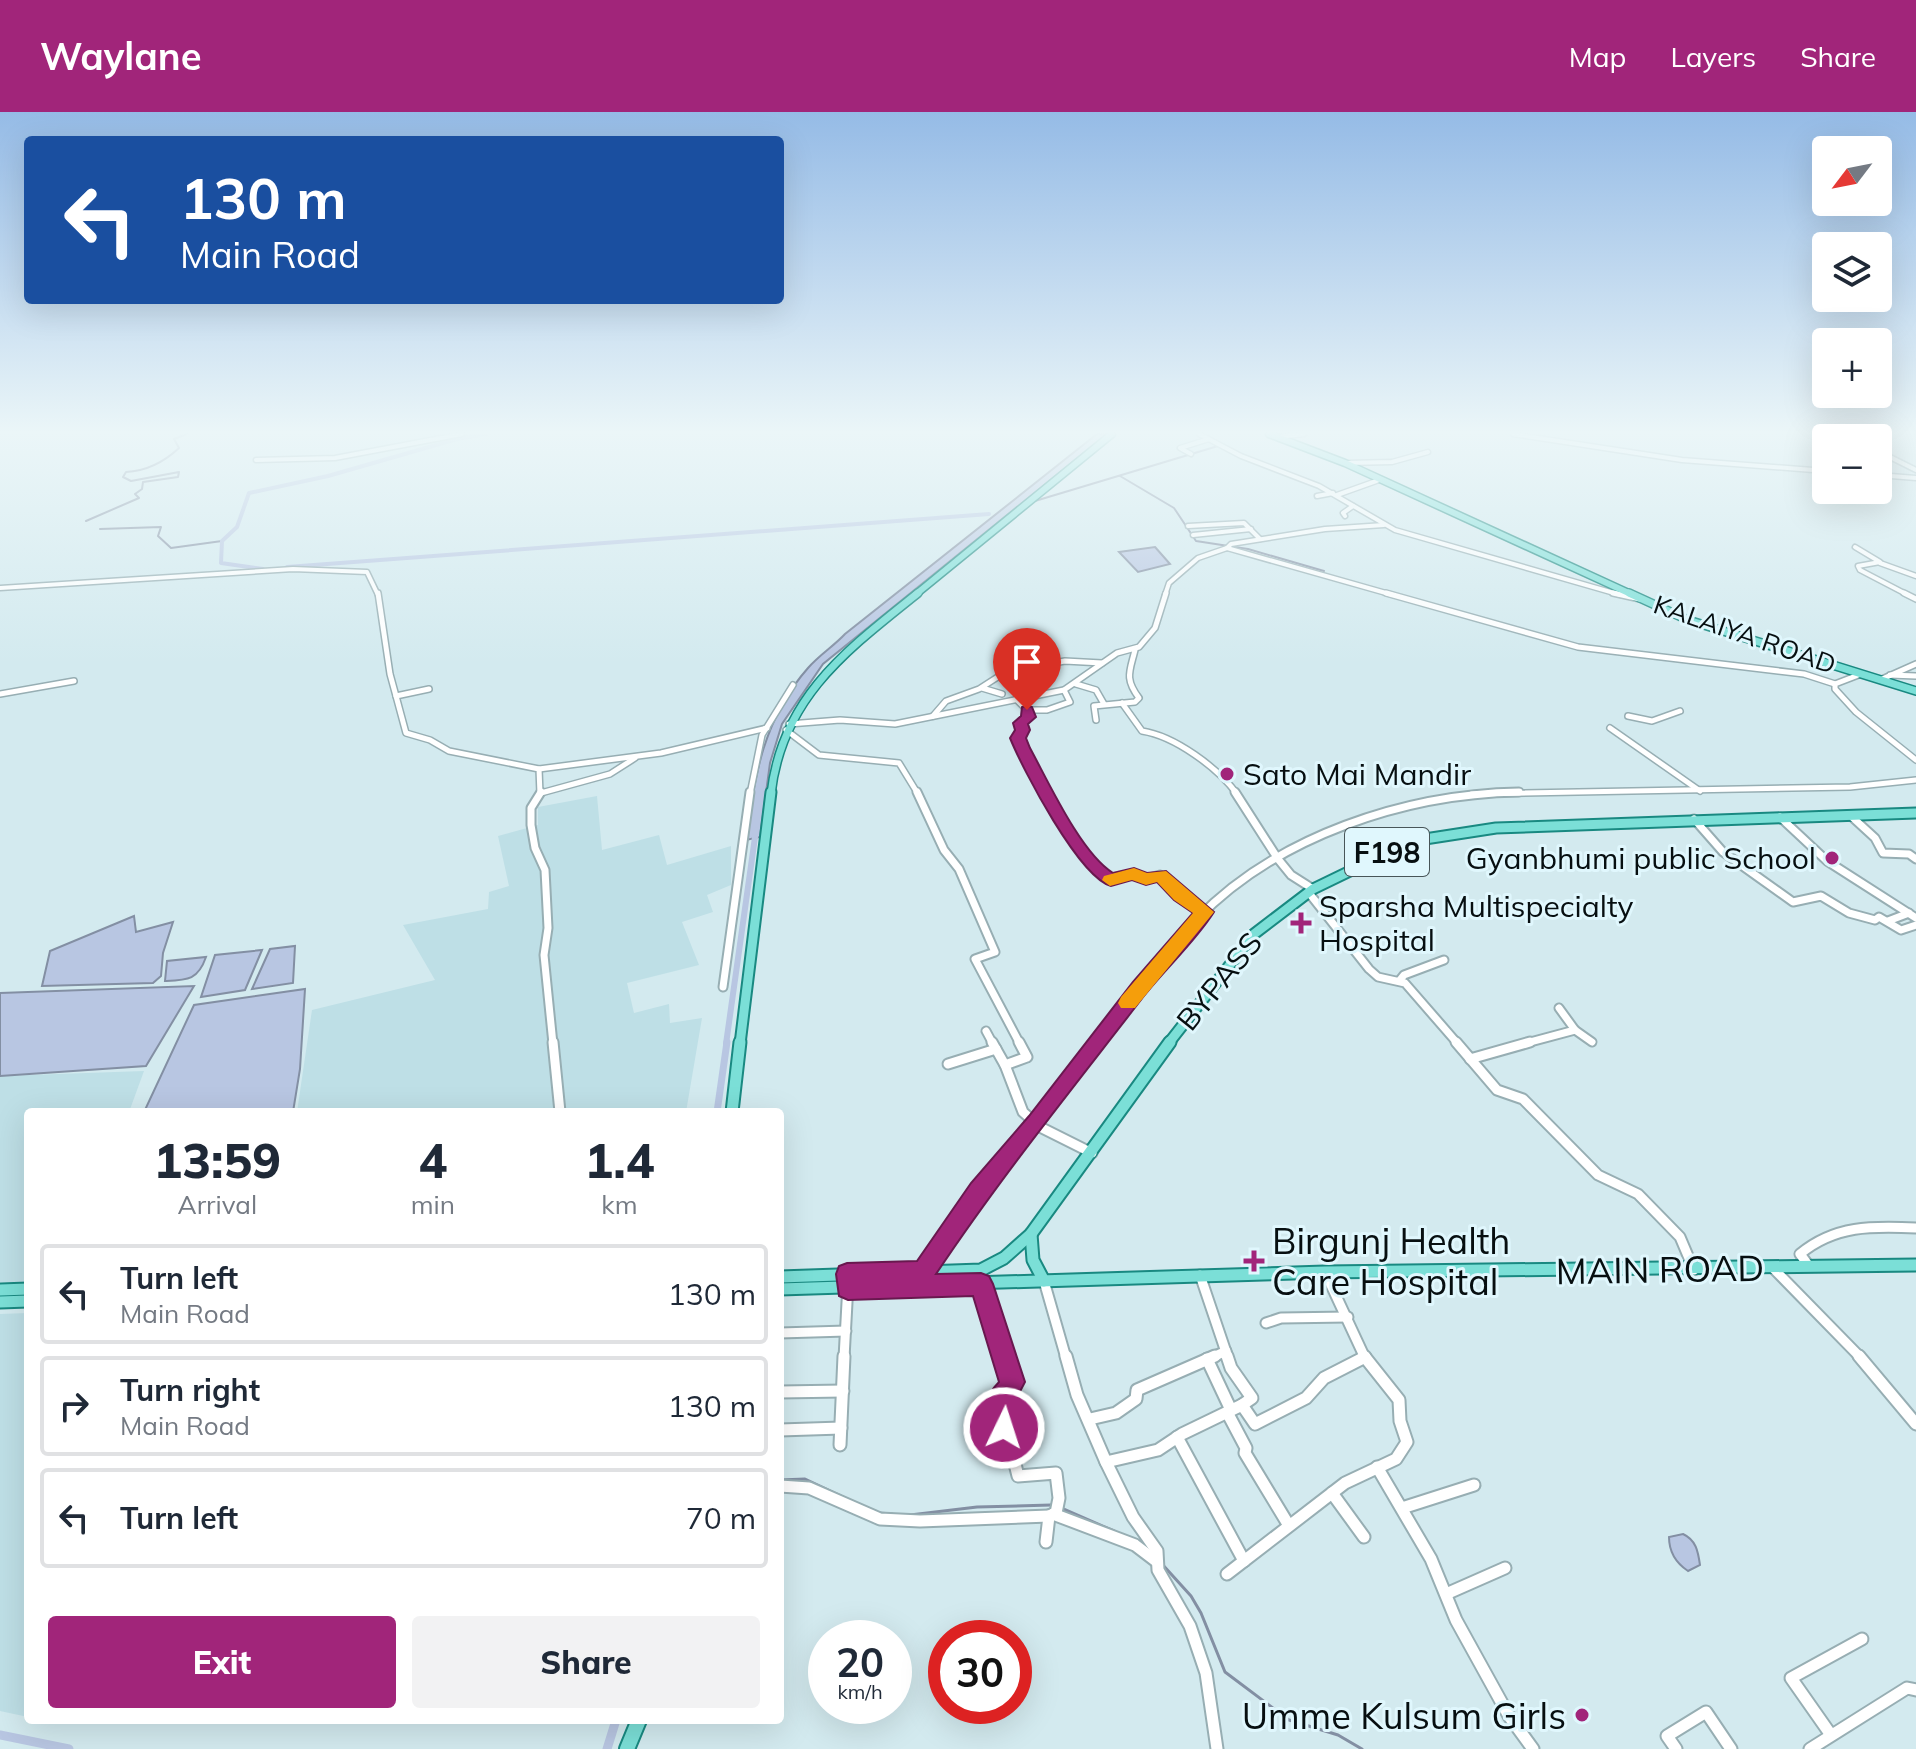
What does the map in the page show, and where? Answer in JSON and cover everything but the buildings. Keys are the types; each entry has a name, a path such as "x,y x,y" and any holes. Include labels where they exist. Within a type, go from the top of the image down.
{"main road":[{"path":"732,1108 773,774 799,704 819,677 843,654 1019,510"},
{"name":"KALAIYA ROAD","path":"1446,510 1688,620 1916,691"},
{"name":"BYPASS","path":"923,1273 945,1273 993,1265 1031,1234 1224,970 1254,934 1311,891 1412,841 1496,828 1916,813"},
{"path":"1031,1234 1033,1260 1044,1281"},
{"name":"MAIN ROAD","path":"784,1289 1325,1272 1916,1265"},
{"path":"784,1277 923,1273"},
{"path":"0,1290 24,1289"},
{"path":"0,1302 24,1301"},
{"path":"627,1749 637,1724"}],"street":[{"path":"1345,516 1343,513 1347,510"},
{"path":"1360,510 1384,525 1587,587 1645,600"},
{"path":"1188,526 1244,523 1260,539"},
{"path":"1096,720 1094,706 1139,698 1130,682 1129,662 1135,650 1155,628 1169,583 1198,558 1260,539 1325,529 1384,525"},
{"path":"1193,535 1251,529"},
{"path":"1227,547 1578,647 1804,674 1835,684 1861,674"},
{"path":"1855,547 1880,563 1916,576"},
{"path":"1880,563 1857,567 1916,599"},
{"path":"0,588 293,569 367,572 375,583 387,639 389,676 401,721 410,735 430,740 449,751 539,769 638,757 767,728"},
{"path":"1076,684 1078,678 1086,676 1117,653 1135,650"},
{"path":"982,688 986,681 1002,673 1036,664 1083,660 1102,663"},
{"path":"1880,680 1916,664"},
{"path":"1888,675 1916,676"},
{"path":"0,694 74,681"},
{"path":"788,727 840,720 895,724 1064,690 1076,684 1096,690 1104,704"},
{"path":"1835,684 1839,695 1856,712 1916,760"},
{"path":"723,987 759,744 793,685"},
{"path":"933,716 937,706 943,702 982,688 1002,694"},
{"path":"396,696 429,689"},
{"path":"1027,710 1047,710 1070,702 1064,690"},
{"path":"1016,699 1027,710 1029,717 1020,723 1023,730 1018,738 1022,748 1065,826 1097,871 1111,880 1134,874 1146,879 1160,875 1180,896 1205,912"},
{"path":"1122,703 1142,731 1156,733 1214,768 1227,781 1278,859 1291,875 1311,891 1378,977 1400,980 1497,1090 1523,1099 1598,1175 1638,1194 1680,1237 1694,1270"},
{"path":"1628,716 1652,721 1680,711"},
{"path":"788,727 819,755 899,763 921,799 944,850 959,869 995,952 975,959 1027,1057 1005,1065"},
{"path":"1610,728 1700,791"},
{"path":"541,793 610,774 638,757"},
{"path":"539,769 541,793 531,808 531,825 535,848 545,870 548,928 544,955 560,1108"},
{"path":"923,1273 979,1191 1140,987 1205,912 1278,859 1371,815 1428,799 1480,793 1850,787 1916,780"},
{"path":"1851,816 1875,838 1883,853 1909,854 1916,859"},
{"path":"1780,817 1809,850 1834,869 1877,890 1913,915"},
{"path":"1694,819 1723,852 1793,902 1821,896 1849,913 1875,920 1879,917 1901,930 1916,925"},
{"path":"1888,921 1913,915"},
{"path":"1400,980 1404,975 1444,960"},
{"path":"1559,1008 1575,1030 1592,1042"},
{"path":"1470,1059 1575,1030"},
{"path":"986,1031 1005,1065 1023,1112 1040,1127 1092,1153"},
{"path":"948,1064 996,1049"},
{"path":"1809,1266 1800,1254 1814,1240 1845,1227 1916,1228"},
{"path":"1770,1266 1812,1305 1874,1372 1916,1424"},
{"path":"1227,1574 1332,1493 1396,1459 1407,1442 1400,1421 1399,1400 1365,1357 1325,1272"},
{"path":"840,1445 847,1274"},
{"path":"1106,1462 1158,1450 1252,1398 1233,1372 1200,1275"},
{"path":"1044,1281 1077,1395 1106,1462 1190,1626 1206,1673 1217,1749"},
{"path":"981,1284 1012,1382 999,1400 1018,1476 1056,1473 1059,1498 1046,1542"},
{"path":"1266,1323 1281,1318 1348,1317"},
{"path":"784,1333 846,1331"},
{"path":"1090,1419 1116,1413 1136,1399 1137,1390 1226,1351"},
{"path":"1234,1410 1255,1424 1306,1398 1324,1378 1365,1357"},
{"path":"1207,1359 1234,1410 1245,1453 1288,1524"},
{"path":"784,1392 843,1391"},
{"path":"784,1430 841,1428"},
{"path":"1177,1437 1244,1561"},
{"path":"1377,1467 1431,1559 1456,1620 1509,1716 1533,1749"},
{"path":"1402,1508 1424,1497 1443,1497 1474,1485"},
{"path":"784,1486 809,1488 880,1519 920,1521 1053,1514 1156,1556"},
{"path":"1332,1493 1364,1537"},
{"path":"1446,1594 1505,1568"},
{"path":"1831,1735 1791,1678 1862,1639"},
{"path":"1810,1749 1907,1688 1916,1690"},
{"path":"1676,1749 1667,1736 1706,1712 1731,1749"}],"shaded area":[{"path":"1001,510 1013,510 823,664 782,724 770,763 760,837 746,840 758,771 781,707 808,668 845,634"},
{"path":"1155,547 1170,564 1138,572 1119,552"},
{"path":"597,796 602,850 659,835 667,865 731,846 731,885 707,895 713,912 682,922 699,965 627,983 634,1013 669,1004 670,1023 702,1018 687,1108 298,1108 312,1010 435,980 403,925 488,909 489,892 509,886 498,836 538,825 538,807"},
{"path":"134,916 136,932 173,922 163,953 161,976 153,983 42,986 50,951"},
{"path":"295,946 293,983 252,989 270,949"},
{"path":"262,950 245,990 201,997 215,955"},
{"path":"206,957 191,977 165,981 167,961"},
{"path":"194,986 146,1066 0,1076 0,993"},
{"path":"305,989 300,1069 294,1108 146,1108 194,1005"},
{"path":"144,1071 130,1108 24,1108 24,1282 0,1282 0,1076"},
{"path":"24,1313 24,1716 0,1711 0,1314"},
{"path":"1683,1534 1696,1546 1700,1565 1688,1571 1674,1556 1669,1542 1669,1537"}],"waterway":[{"path":"86,521 110,510"},
{"path":"243,510 237,527 222,541 221,563 263,569"},
{"path":"1176,510 1196,541 1248,549 1324,571"},
{"path":"287,567 989,514"},
{"path":"100,529 161,527 158,536 171,548 222,541"},
{"path":"726,1044 756,830"},
{"path":"718,1108 727,1042"},
{"path":"784,1480 805,1479 858,1504"},
{"path":"910,1515 977,1507 1051,1505"},
{"path":"1061,1508 1114,1531"},
{"path":"879,1513 892,1514"},
{"path":"1162,1564 1191,1596 1201,1613 1225,1672 1289,1720 1338,1735 1362,1749"},
{"path":"607,1749 615,1724"},
{"path":"0,1735 69,1749"}],"slow traffic":[{"path":"1110,880 1134,874 1146,879 1160,875 1180,896 1205,912 1128,1003"}],"place":[{"name":"Sato Mai Mandir","path":"1227,774"},
{"name":"Gyanbhumi public School","path":"1832,858"},
{"name":"Sparsha Multispecialty Hospital","path":"1301,923"},
{"name":"Birgunj Health Care Hospital","path":"1254,1261"},
{"name":"Umme Kulsum Girls","path":"1582,1715"}],"route":[{"path":"1004,1428 999,1400 1012,1382 981,1284 848,1288 847,1274 923,1273 979,1191 1140,987 1205,912 1180,896 1160,875 1146,879 1134,874 1107,880 1097,871 1065,826 1022,748 1018,738 1023,730 1020,723 1029,717 1027,710"}]}
